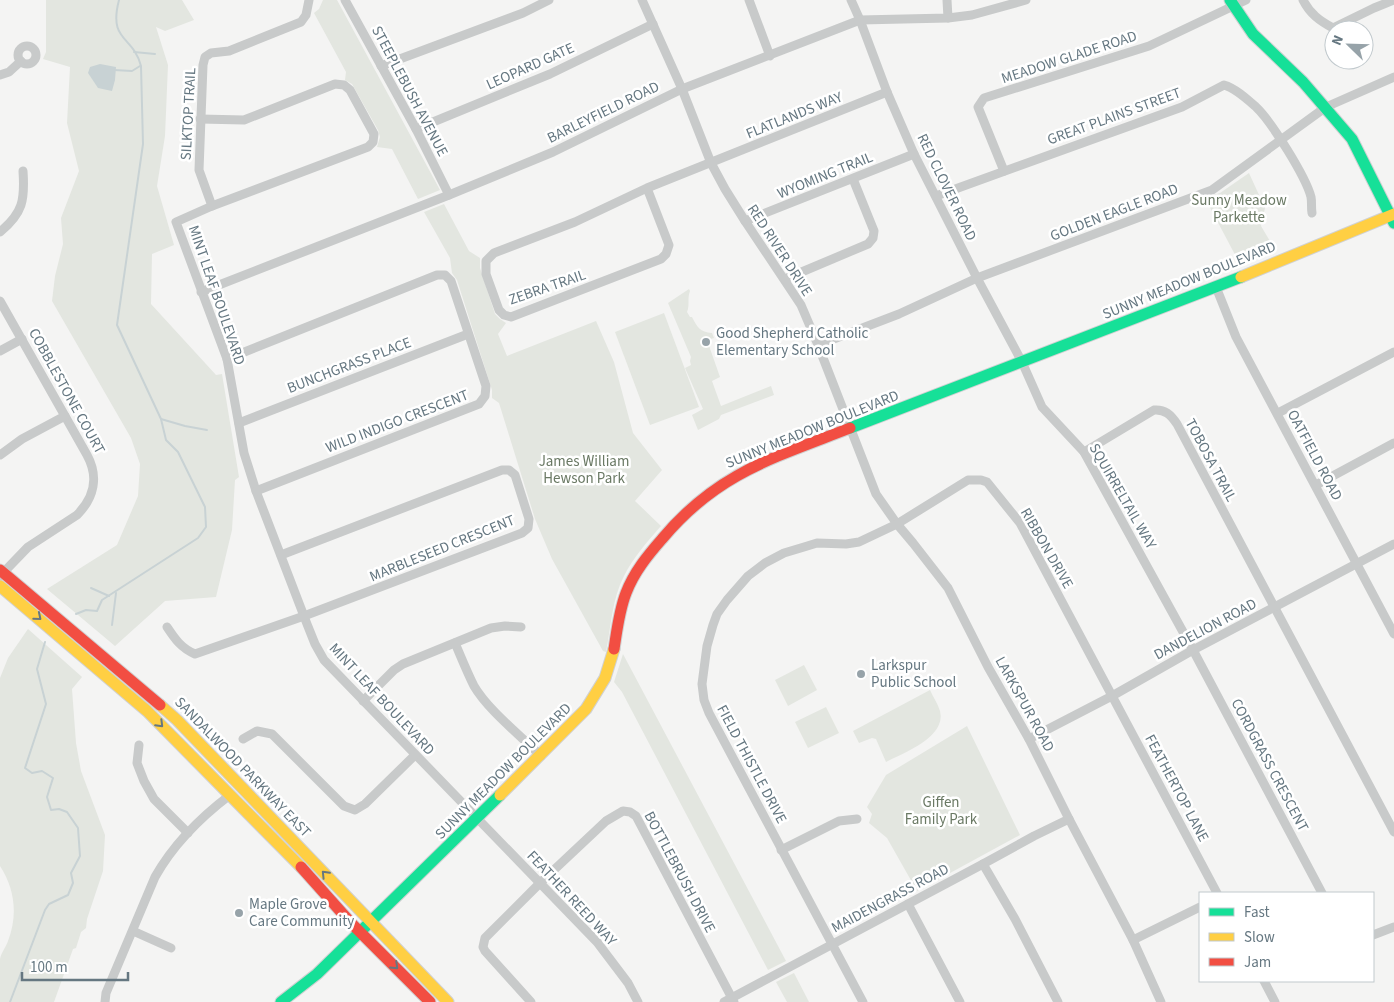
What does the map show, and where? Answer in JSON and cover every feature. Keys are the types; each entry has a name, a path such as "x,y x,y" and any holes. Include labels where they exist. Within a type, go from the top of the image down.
{"street":[{"name":"SILKTOP TRAIL","path":"212,206 199,170 200,119 205,57 211,53 229,51 301,22 306,14 309,0"},
{"path":"346,2 357,0"},
{"path":"381,66 523,13 549,0"},
{"name":"RED RIVER DRIVE","path":"642,0 682,89 711,163 725,190 801,304 850,428"},
{"path":"749,0 770,56"},
{"name":"RED CLOVER ROAD","path":"851,0 887,92 914,154 1022,362"},
{"path":"948,0 948,18"},
{"name":"BARLEYFIELD ROAD","path":"201,292 554,152 682,89 860,20 871,18 948,18 1026,0"},
{"path":"1246,0 1232,3 1253,34 1326,107 1352,139 1392,217"},
{"path":"1303,0 1317,20 1333,28 1394,0"},
{"name":"STEEPLEBUSH AVENUE","path":"346,2 416,129 449,195"},
{"name":"MEADOW GLADE ROAD","path":"1004,171 978,107 984,98 1148,46 1232,3"},
{"name":"LEOPARD GATE","path":"416,129 550,74 653,24"},
{"path":"0,75 9,72 20,61"},
{"name":"GOLDEN EAGLE ROAD","path":"818,346 899,314 977,278 1212,190 1326,107 1394,77"},
{"name":"MINT LEAF BOULEVARD","path":"200,119 244,120 335,84 344,85 350,90 374,134 373,142 368,147 212,206 176,222 227,359 244,453 256,491 320,654 477,818"},
{"name":"GREAT PLAINS STREET","path":"936,196 1182,108 1224,85 1230,87 1257,108 1280,140"},
{"name":"FLATLANDS WAY","path":"711,163 887,92"},
{"path":"1280,140 1305,180 1311,197 1312,212"},
{"name":"WYOMING TRAIL","path":"745,221 914,154"},
{"name":"ZEBRA TRAIL","path":"647,188 669,245 666,254 661,259 511,317 504,315 498,310 486,274 486,261 494,253 575,222 647,188 711,163"},
{"path":"0,232 10,224 19,211 24,192 23,171"},
{"path":"785,279 868,244 873,238 874,231 853,179"},
{"name":"SUNNY MEADOW BOULEVARD","path":"281,1002 317,974 576,722 595,698 610,667 621,609 630,583 644,559 681,516 703,496 742,471 1392,217"},
{"name":"WILD INDIGO CRESCENT","path":"227,359 437,275 445,276 451,281 486,386 485,396 479,404 256,491"},
{"name":"OATFIELD ROAD","path":"1216,287 1236,337 1358,563 1394,634"},
{"name":"COBBLESTONE COURT","path":"0,301 90,461 94,477 90,496 77,515 28,547 1,573"},
{"name":"BUNCHGRASS PLACE","path":"239,423 468,334"},
{"path":"0,351 22,339"},
{"path":"1278,413 1394,352"},
{"name":"SQUIRRELTAIL WAY","path":"1022,362 1042,407 1084,452 1193,650"},
{"name":"TOBOSA TRAIL","path":"1084,452 1154,410 1160,409 1170,414 1274,607"},
{"path":"0,455 22,439 65,416"},
{"name":"LARKSPUR ROAD","path":"850,428 876,494 897,524 948,588 991,672 1029,738 1069,819 1133,940 1161,1002"},
{"path":"1316,485 1394,443"},
{"name":"MARBLESEED CRESCENT","path":"281,555 502,470 509,470 515,474 529,519 528,528 522,533 304,616"},
{"name":"RIBBON DRIVE","path":"897,524 968,480 975,479 987,482 1020,523 1112,696"},
{"name":"FIELD THISTLE DRIVE","path":"863,1002 709,714 704,700 702,684 707,646 717,614 748,576 765,563 784,553 817,543 846,544 859,542 897,524"},
{"name":"DANDELION ROAD","path":"1029,738 1112,696 1193,650 1394,544"},
{"name":"SANDALWOOD PARKWAY EAST","path":"1,573 124,673 177,720 448,1002"},
{"name":"SANDALWOOD PARKWAY EAST","path":"0,586 148,711 303,869 360,932 430,1002"},
{"path":"1274,607 1394,832"},
{"path":"167,627 179,645 195,654 304,616"},
{"path":"363,701 394,670 403,664 491,628 505,626 520,627"},
{"path":"455,643 478,691 493,709 541,756"},
{"name":"CORDGRASS CRESCENT","path":"1193,650 1321,892"},
{"name":"FEATHERTOP LANE","path":"1112,696 1216,892"},
{"path":"243,739 257,731 272,734 344,806 355,810 365,804 415,755"},
{"path":"139,745 137,763 154,799 188,833"},
{"path":"105,1002 106,993 164,860 188,833 230,795"},
{"name":"BOTTLEBRUSH DRIVE","path":"540,883 606,821 623,811 630,812 636,816 730,1001"},
{"name":"FEATHER REED WAY","path":"477,818 597,942 628,983 638,1002"},
{"path":"781,850 839,821 857,819"},
{"name":"MAIDENGRASS ROAD","path":"730,1001 1034,836 1069,819"},
{"path":"983,864 1015,919 1058,1002"},
{"path":"531,1002 483,947 485,938 540,883"},
{"path":"908,904 960,1002"},
{"path":"1133,940 1199,907"},
{"path":"1374,935 1394,927"},
{"path":"133,931 171,948"},
{"path":"1265,982 1275,1002"}],"green space":[{"path":"46,0 182,0 194,20 165,31 156,27 168,65 165,136 157,186 174,245 152,254 151,304 216,375 222,374 239,477 235,480 232,530 216,597 165,601 115,646 47,589 117,545 138,496 140,464 131,438 52,301 55,276 63,244 61,218 79,171 67,123 70,67 43,59 46,52"},
{"path":"323,0 337,0 440,190 418,199 392,149 377,147 380,137 378,130 352,84 345,80 346,72 314,13 319,9"},
{"name":"Sunny Meadow Parkette","path":"1249,173 1265,208 1261,226 1274,248 1241,266 1205,198 1220,193"},
{"name":"James William Hewson Park","path":"444,204 469,251 480,258 480,268 495,314 506,323 498,334 507,356 596,321 614,362 633,433 662,470 635,501 661,526 636,556 620,585 614,604 606,652 603,651 552,559 535,519 499,403 492,398 492,390 457,280 452,273 450,258 424,212"},
{"path":"689,289 687,312 699,328 712,333 714,338 707,340 720,377 712,381 721,406 771,386 774,395 721,415 719,419 698,430 692,415 703,409 685,368 691,365 691,357 668,303"},
{"path":"664,313 699,407 650,425 615,332"},
{"path":"28,629 82,677 72,689 76,743 81,771 105,835 103,871 87,919 86,928 81,932 76,948 73,949 54,1002 0,1002 0,959 11,931 14,912 12,893 0,866 0,678 8,658"},
{"path":"623,654 786,961 768,970 622,692 614,682"},
{"path":"804,665 817,690 788,706 775,680"},
{"path":"930,690 940,711 940,720 937,729 922,743 886,762 876,739 872,738 859,743 853,731"},
{"path":"826,707 839,733 808,748 795,722"},
{"name":"Giffen Family Park","path":"967,726 1020,835 917,891 887,838 869,823 872,814 867,807 886,775"},
{"path":"794,973 809,1002 787,1002 776,982"}],"shaded area":[{"path":"100,64 116,67 112,91 98,88 88,73 90,67"}],"waterway":[{"path":"76,614 86,610 97,611 102,600 198,538 206,527 205,507 178,452 166,440 161,419 117,325 143,144 141,66 133,49 119,31 116,14 119,0"},
{"path":"134,52 155,54"},
{"path":"114,70 132,71 140,66"},
{"path":"161,419 207,430"},
{"path":"91,588 109,596"},
{"path":"112,625 116,593"},
{"path":"10,1002 45,910 49,904 68,895 73,883 71,873 80,856 78,828 67,812 59,809 51,810 47,797 53,778 42,771 32,773 25,768 46,704 37,669 45,642"}],"traffic: fast":[{"path":"1230,0 1253,34 1303,82 1352,139 1394,223"},
{"path":"850,428 1241,277"},
{"path":"281,1002 317,974 500,795"}],"traffic: slow":[{"path":"1241,277 1394,214"},
{"path":"0,586 147,711 301,867"},
{"path":"500,795 586,709 605,678 614,649"},
{"path":"160,705 177,720 448,1002"}],"traffic: jam":[{"path":"614,649 622,607 633,578 652,551 683,517 704,498 748,470 850,428"},
{"path":"0,570 160,705"},
{"path":"301,867 351,923 430,1002"}],"place":[{"name":"Good Shepherd Catholic Elementary School","path":"706,342"},
{"name":"Larkspur Public School","path":"861,674"},
{"name":"Maple Grove Care Community","path":"239,913"}]}
